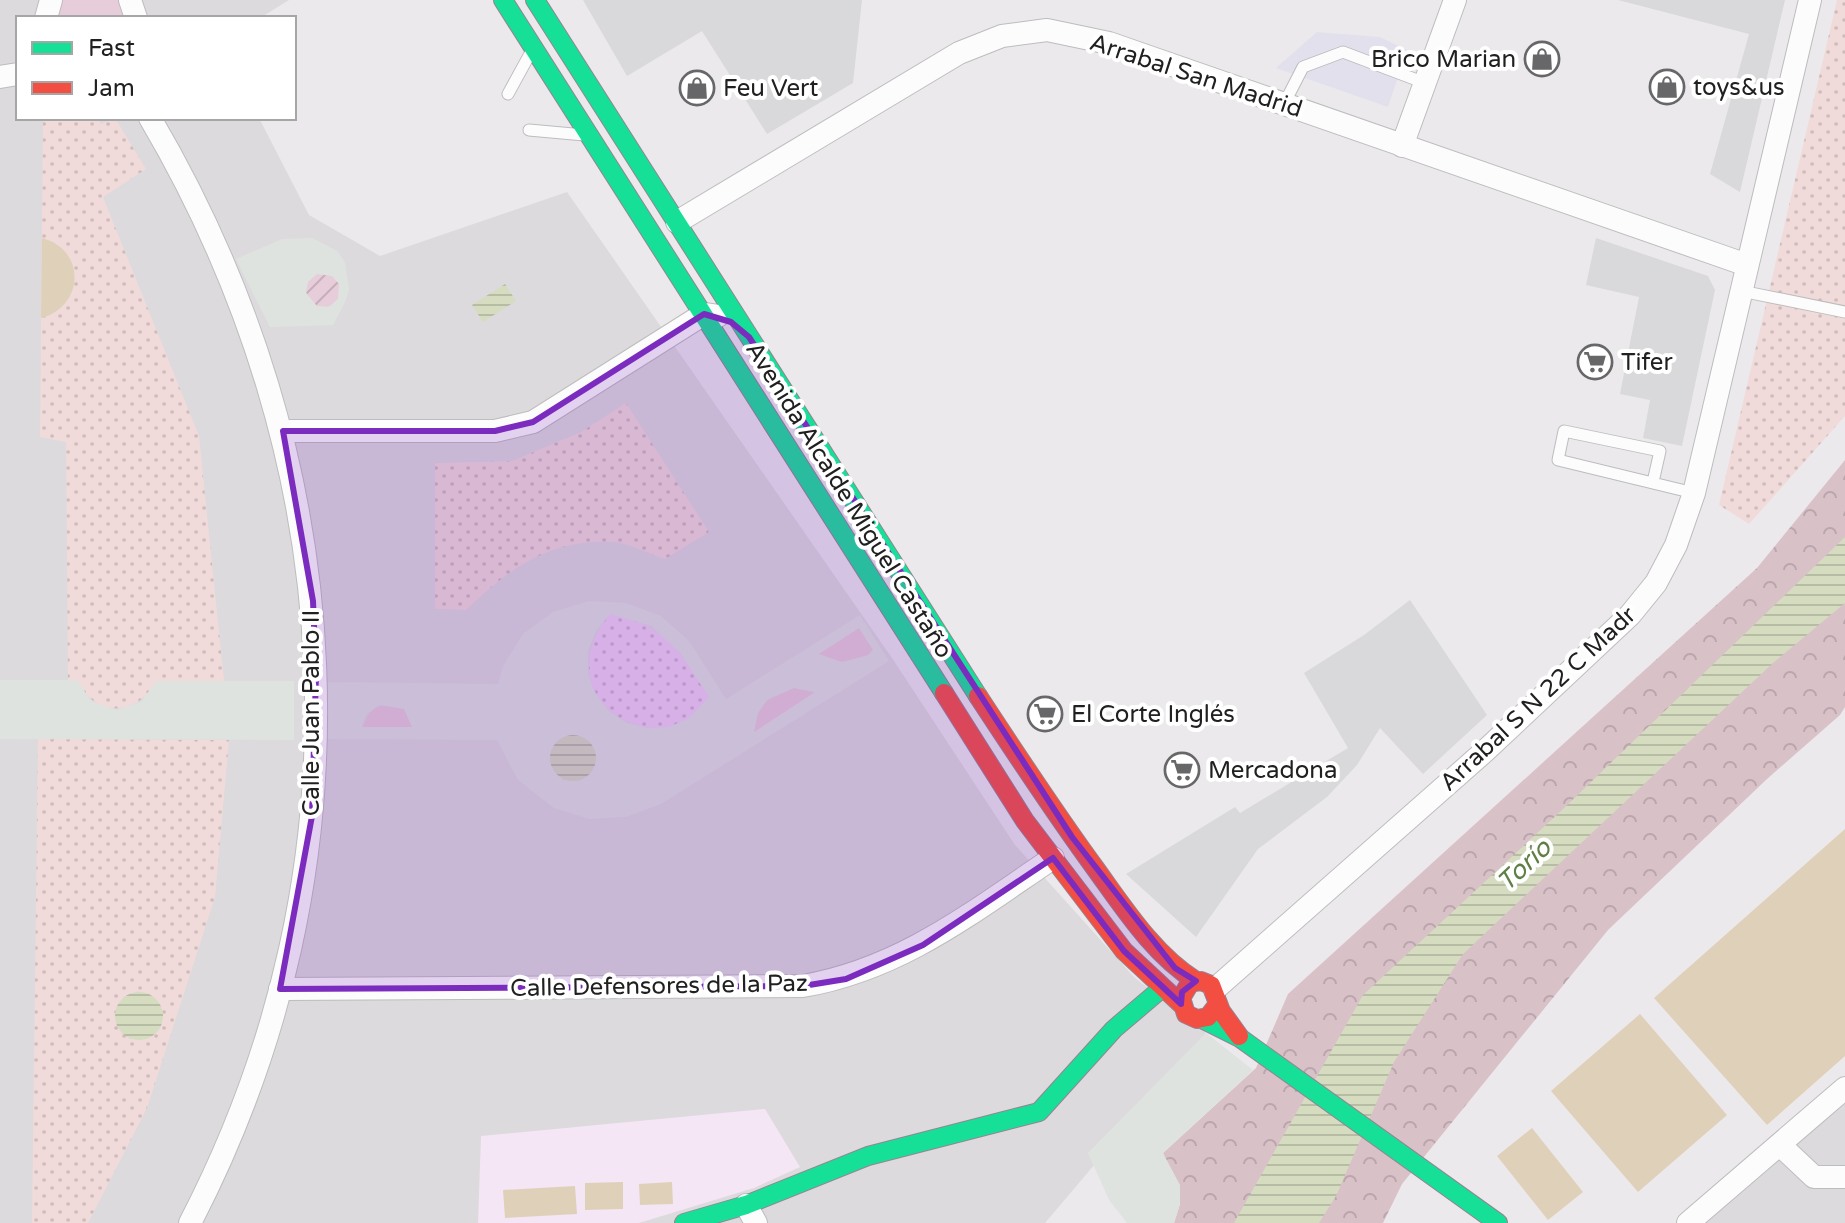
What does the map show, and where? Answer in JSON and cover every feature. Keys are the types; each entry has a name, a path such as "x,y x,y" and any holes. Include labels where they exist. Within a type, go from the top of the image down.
{"main road":[{"name":"Avenida Alcalde Miguel Castaño","path":"503,0 924,664 1053,858 1124,951 1161,989 1181,1004"},
{"name":"Avenida Alcalde Miguel Castaño","path":"535,0 1049,805 1124,909 1175,968 1210,991 1240,1038"},
{"path":"1186,987 1210,991 1213,1014 1202,1019 1191,1017 1181,1004 1186,987"},
{"path":"684,1223 751,1214 868,1156 1039,1112 1052,1103 1074,1073 1138,1006 1161,989"},
{"name":"Avenida Alcalde Miguel Castaño","path":"1202,1019 1240,1038 1498,1223"}],"street":[{"path":"1402,146 1455,0"},
{"name":"Arrabal S N 22 C Madr","path":"1210,991 1485,751 1630,615 1656,583 1676,545 1694,493 1810,0"},
{"name":"Arrabal San Madrid","path":"677,222 959,53 1002,36 1047,30 1109,43 1747,265"},
{"name":"Calle Juan Pablo II","path":"151,120 192,189 245,312 283,431 313,601 316,673 312,816 302,888 280,989 243,1105 190,1223"},
{"path":"635,207 666,223 677,222 674,253 679,275"},
{"path":"283,431 495,431 533,422 704,314 731,322 749,337"},
{"name":"Calle Defensores de la Paz","path":"280,989 803,986 846,979 923,945 1053,858"},
{"path":"1688,1223 1845,1088"},
{"path":"1780,1145 1814,1177 1845,1177"}],"lane":[{"path":"508,94 533,48"},
{"path":"1284,104 1303,67 1343,52 1425,83"},
{"path":"529,130 589,136"},
{"path":"1741,291 1845,312"},
{"path":"1653,482 1660,451 1564,431 1558,460 1694,493"}],"highlighted area":[{"path":"704,314 731,322 749,337 1072,837 1175,968 1196,981 1182,992 1181,1004 1124,951 1053,858 923,945 846,979 803,986 280,989 312,816 316,673 313,601 283,431 495,431 533,422"}],"shaded area":[{"path":"0,0 289,0 263,16 16,16 16,120 260,120 309,215 380,256 567,192 892,658 1015,845 1134,977 1206,1033 1045,1223 0,1223"},
{"path":"61,0 121,0 126,16 55,16"},
{"path":"583,0 862,0 853,83 767,134 702,31 627,76"},
{"path":"1618,0 1785,0 1740,192 1710,174 1749,34"},
{"path":"1837,0 1845,0 1845,416 1749,524 1719,505"},
{"path":"1317,32 1380,37 1407,50 1388,107 1276,68"},
{"path":"43,120 98,120 101,124 116,120 146,169 103,197 199,436 224,681 156,681 139,701 128,707 116,708 94,701 77,680 68,680 66,442 40,437"},
{"path":"42,238 57,244 67,254 74,278 66,303 41,318"},
{"path":"312,238 337,251 345,262 349,290 333,325 270,327 236,259 282,239","holes":["317,274 332,276 339,284 338,299 329,307 317,306 306,293 308,282"]},
{"path":"1596,238 1708,276 1715,290 1682,446 1643,438 1650,400 1620,394 1639,297 1586,285"},
{"path":"323,273 335,278 340,290 335,302 323,307 311,302 306,290 311,278"},
{"path":"626,403 709,532 665,559 613,542 590,542 550,551 515,570 466,610 435,609 435,463 512,461 581,432"},
{"path":"1410,600 1487,715 1423,774 1380,728 1357,765 1327,797 1258,849 1196,937 1126,874 1235,807 1240,813 1348,748 1304,673 1364,635"},
{"path":"589,601 626,603 661,616 689,641 726,699 860,615 889,661 661,804 626,817 589,819 554,808 518,780 497,740 324,739 324,682 498,684 503,666 523,634 553,612","holes":["610,614 651,626 680,653 709,697 689,718 669,727 648,728 627,723 609,711 595,693 588,673 588,651 596,631","859,628 873,650 868,655 842,662 819,654","794,688 815,692 754,732 758,713 767,700","379,705 404,709 412,727 362,727 366,715","549,761 591,773 579,781 563,780"]},
{"path":"859,628 873,650 867,655 847,662 818,654"},
{"path":"0,680 77,680 91,701 116,710 141,702 156,681 294,681 294,740 0,739"},
{"path":"794,688 816,693 754,733 757,716 765,703"},
{"path":"388,704 404,709 412,727 362,727 372,709"},
{"path":"38,739 229,740 215,897 147,1108 88,1223 32,1223","holes":["138,991 152,996 159,1030 145,1039 129,1039 123,997"]},
{"path":"1845,829 1845,1056 1767,1125 1654,998"},
{"path":"1640,1014 1727,1115 1638,1192 1551,1091"},
{"path":"1206,1033 1253,1070 1163,1153 1180,1185 1180,1204 1174,1223 1127,1223 1109,1200 1088,1153"},
{"path":"1845,1087 1845,1223 1689,1223"},
{"path":"765,1109 800,1167 754,1188 639,1223 478,1223 481,1136"},
{"path":"1532,1128 1583,1192 1548,1220 1497,1156"},
{"path":"623,1182 623,1209 585,1210 585,1183"},
{"path":"672,1182 673,1204 640,1205 639,1184"},
{"path":"575,1186 577,1214 505,1218 503,1190"}],"green space":[{"path":"1845,460 1845,707 1840,715 1767,779 1608,930 1402,1184 1383,1223 1174,1223 1180,1204 1163,1153 1256,1068 1288,994 1757,568"}],"sand":[{"path":"610,614 645,625 670,642 680,654 709,697 690,718 667,728 641,726 618,716 599,698 589,674 592,646"}],"water":[{"path":"505,284 516,301 483,322 472,305"},
{"name":"Torío","path":"1845,537 1845,603 1773,663 1463,954 1394,1062 1336,1196 1319,1223 1234,1223 1363,995 1562,810"},
{"path":"573,735 590,741 596,758 590,775 573,781 556,775 550,758 556,741"},
{"path":"139,992 148,993 156,999 162,1007 162,1025 156,1033 148,1039 139,1040 130,1039 122,1033 116,1025 115,1016 116,1007 122,999 130,993"}],"traffic: fast":[{"path":"503,0 944,693"},
{"path":"535,0 978,696"},
{"path":"684,1223 746,1205 868,1156 1039,1112 1114,1029 1161,989"},
{"path":"1202,1019 1240,1038 1498,1223"}],"traffic: jam":[{"path":"944,693 1025,821 1124,951 1181,1004"},
{"path":"978,696 1129,914 1153,944 1196,981"},
{"path":"1218,1004 1208,1017 1197,1019 1186,1014 1181,998 1190,983 1201,981 1211,985 1221,1011 1239,1036"}],"place":[{"name":"Brico Marian","path":"1542,59"},
{"name":"toys&us","path":"1667,87"},
{"name":"Feu Vert","path":"697,88"},
{"name":"Tifer","path":"1595,362"},
{"name":"El Corte Inglés","path":"1045,714"},
{"name":"Mercadona","path":"1182,770"}]}
